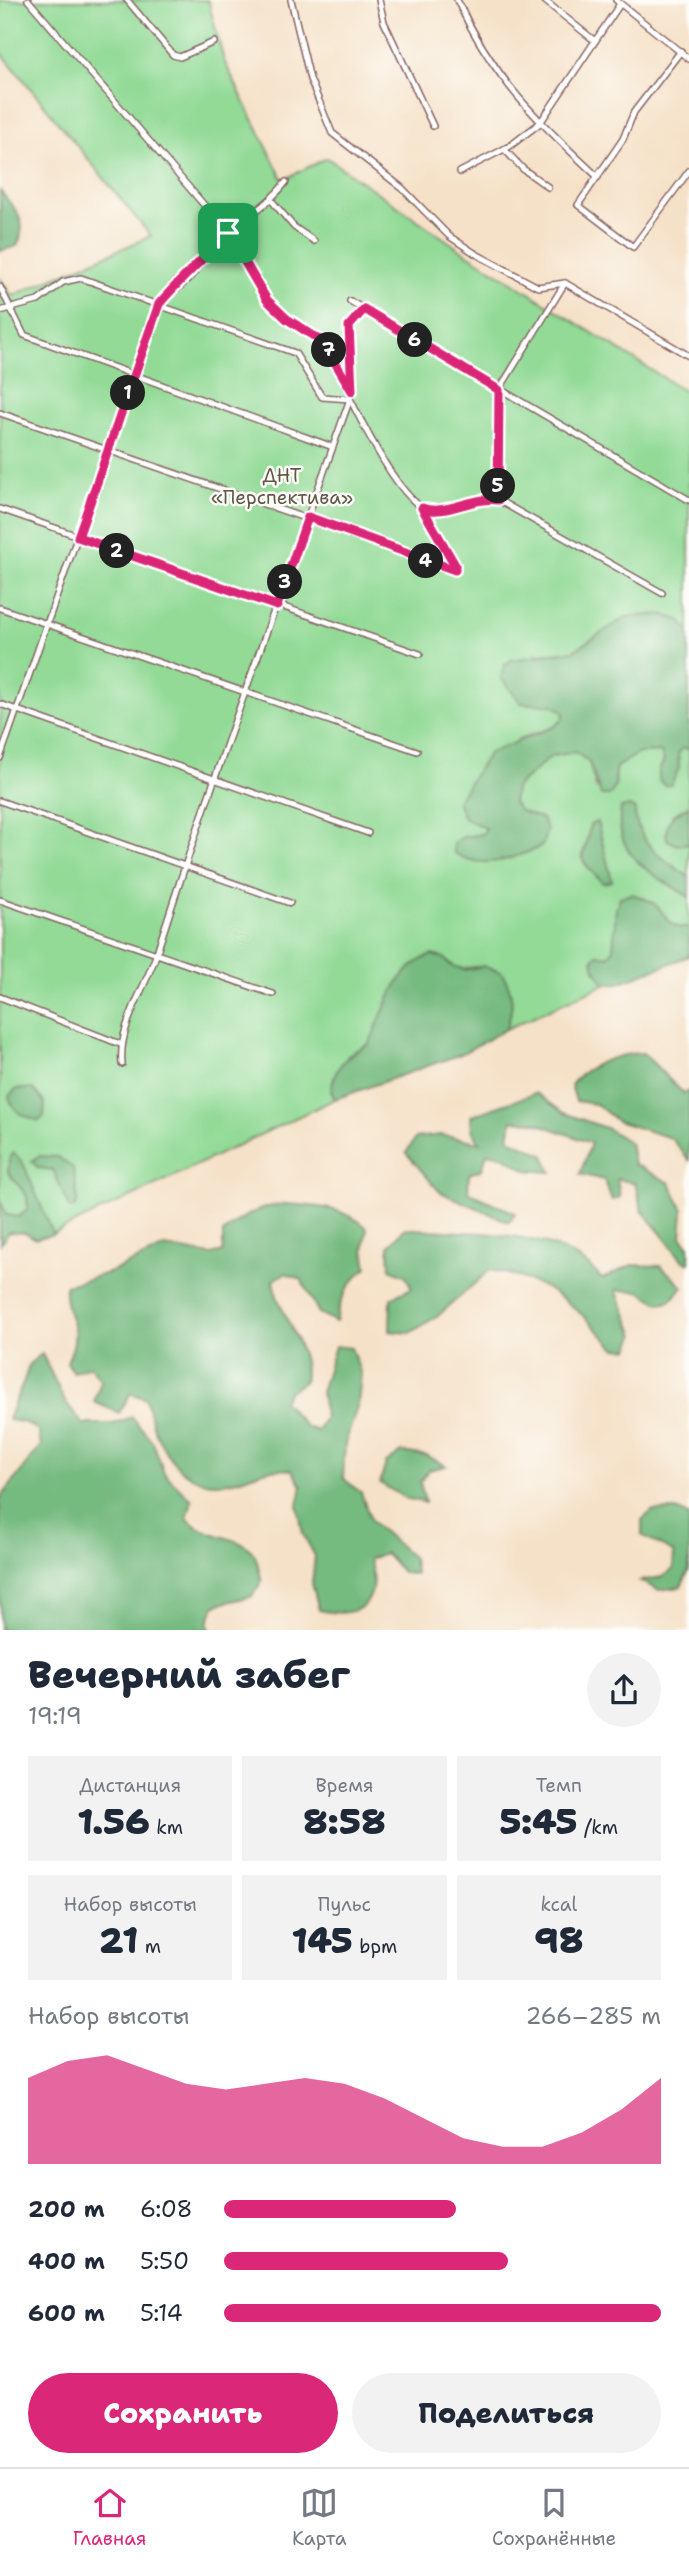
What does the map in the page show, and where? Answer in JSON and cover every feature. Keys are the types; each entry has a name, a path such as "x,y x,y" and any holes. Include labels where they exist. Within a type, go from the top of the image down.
{"street":[{"path":"28,0 228,233 267,300 287,319 323,342 352,391"},
{"path":"127,0 173,55 180,57 214,42"},
{"path":"291,0 310,79 332,134 401,188 449,236 475,254 538,287 565,283 689,356"},
{"path":"379,0 384,22 433,126"},
{"path":"457,0 477,43 522,104 598,177"},
{"path":"545,1 595,41"},
{"path":"460,172 504,149 540,123 618,2 689,59"},
{"path":"681,51 634,112 623,139 578,205 633,247 689,171"},
{"path":"504,149 523,169 548,187"},
{"path":"0,758 159,304 175,282 192,273 228,233 272,201 286,182"},
{"path":"272,201 294,227 314,241"},
{"path":"0,311 38,301 63,282 81,278 295,353 322,397 350,399"},
{"path":"498,500 499,390 565,283"},
{"path":"0,288 24,335 333,447"},
{"path":"350,301 689,500"},
{"path":"122,1064 120,1044 157,955 185,866 350,399 352,391 349,326 364,309"},
{"path":"0,413 308,517 455,570 455,565 422,508 411,498 377,450 350,399"},
{"path":"422,508 436,511 473,499 498,500 662,593"},
{"path":"0,509 420,654"},
{"path":"0,608 416,751"},
{"path":"0,704 369,833"},
{"path":"0,801 290,903"},
{"path":"0,901 273,994"},
{"path":"0,997 120,1044"}],"green space":[{"name":"ДНТ «Перспектива»","path":"0,0 208,0 224,61 283,180 327,158 458,248 689,394 689,632 680,620 600,635 573,651 536,654 521,703 553,705 564,712 563,719 554,727 518,739 464,818 486,828 483,834 463,837 453,843 542,819 520,811 513,803 515,788 551,756 575,752 589,762 596,788 615,787 616,767 639,753 661,752 664,761 679,768 678,753 683,748 689,749 689,806 672,815 677,845 689,843 689,877 665,861 641,838 629,806 652,873 689,897 689,927 673,925 646,899 632,894 620,897 613,951 608,956 598,955 595,969 605,984 506,1029 512,1000 502,973 488,967 455,967 444,958 378,1026 369,1044 349,1054 331,1091 335,1099 53,1234 47,1219 8,1172 27,1196 28,1209 19,1217 6,1215 0,1200 0,278 12,296 151,236 0,51","holes":["597,823 612,881 603,883 584,861 591,825"]},
{"path":"0,191 16,210 22,229 17,246 0,251"},
{"path":"661,614 680,620 689,632 689,749 683,748 678,753 679,768 671,785 664,785 659,780 659,770 664,761 661,752 639,753 616,767 615,787 610,795 601,795 589,762 575,752 551,756 515,788 513,803 520,811 542,819 547,830 542,846 509,859 487,862 454,853 453,843 463,837 483,834 486,828 464,818 457,801 489,753 554,727 563,719 564,712 553,705 521,703 501,678 504,666 511,660 573,651 626,617"},
{"path":"629,806 635,809 636,821 645,841 689,877 689,897 650,872 629,852 620,825 621,808"},
{"path":"689,806 689,843 677,845 667,840 668,823"},
{"path":"597,822 612,881 603,883 583,857 590,825"},
{"path":"632,894 653,903 677,927 689,927 689,956 619,983 605,984 595,969 593,959 598,954 608,956 613,951 616,909 620,897"},
{"path":"432,955 466,970 484,966 502,973 512,1000 506,1029 461,1054 335,1099 331,1091 335,1075 343,1062 369,1044 400,980 419,961"},
{"path":"643,1053 684,1094 689,1091 689,1160 671,1138 617,1121 596,1104 576,1101 571,1085 585,1071 613,1058"},
{"path":"16,1089 33,1089 45,1103 44,1116 39,1121 24,1115 13,1106 9,1096"},
{"path":"536,1093 564,1113 608,1129 630,1143 634,1164 670,1183 683,1210 681,1237 689,1246 689,1263 683,1261 642,1210 635,1183 617,1179 620,1197 612,1200 604,1180 580,1174 591,1143 534,1122 512,1120 509,1139 543,1154 552,1172 526,1170 503,1156 487,1153 482,1169 469,1174 468,1192 515,1213 509,1222 440,1192 406,1153 416,1138 440,1135 480,1142 472,1130 471,1116"},
{"path":"14,1153 23,1163 53,1234 35,1239 26,1233 9,1232 0,1244 0,1200 6,1215 19,1217 28,1209 27,1196 8,1172 10,1157"},
{"path":"39,1156 58,1157 73,1168 78,1201 74,1208 70,1208 53,1170 38,1168 32,1161"},
{"path":"285,1204 339,1212 367,1228 364,1250 367,1267 346,1291 336,1322 319,1313 301,1279 285,1273 273,1281 281,1306 299,1344 305,1370 304,1382 288,1392 283,1401 306,1427 317,1431 325,1418 321,1392 335,1346 351,1348 361,1374 358,1404 345,1444 343,1478 361,1493 371,1521 413,1558 415,1574 403,1573 385,1553 369,1559 372,1574 370,1597 357,1610 347,1612 319,1610 312,1583 315,1556 303,1534 298,1506 302,1486 292,1470 265,1471 228,1482 211,1483 196,1479 172,1460 163,1446 155,1431 146,1399 131,1393 119,1413 94,1402 101,1381 90,1366 73,1372 67,1362 72,1349 74,1330 65,1298 65,1286 111,1272 165,1247 211,1255 223,1252 223,1233 230,1227 259,1210"},
{"path":"405,1228 484,1233 536,1241 561,1249 583,1261 602,1279 632,1265 661,1266 683,1287 670,1301 659,1303 639,1291 616,1290 635,1335 629,1349 615,1348 573,1307 545,1288 490,1270 439,1315 410,1333 390,1331 391,1298 412,1288 405,1275 390,1269 389,1246"},
{"path":"42,1354 64,1400 83,1424 113,1424 132,1417 153,1442 164,1473 192,1500 187,1518 203,1530 248,1547 254,1554 262,1581 252,1596 215,1605 208,1622 210,1630 0,1630 0,1499 41,1445 38,1430 23,1422 8,1420 29,1364"},
{"path":"402,1452 427,1456 446,1466 429,1470 420,1482 425,1503 405,1498 380,1483 386,1463"},
{"path":"676,1510 689,1516 689,1570 681,1587 658,1590 640,1581 662,1577 673,1569 674,1553 642,1535 642,1520 652,1511"}],"route":[{"path":"228,233 267,300 287,319 323,342 352,391 349,326 358,319 364,309 499,390 498,500 473,499 436,511 422,508 455,565 455,570 308,517 277,606 78,537 159,304 175,282 192,273 228,233"}]}
